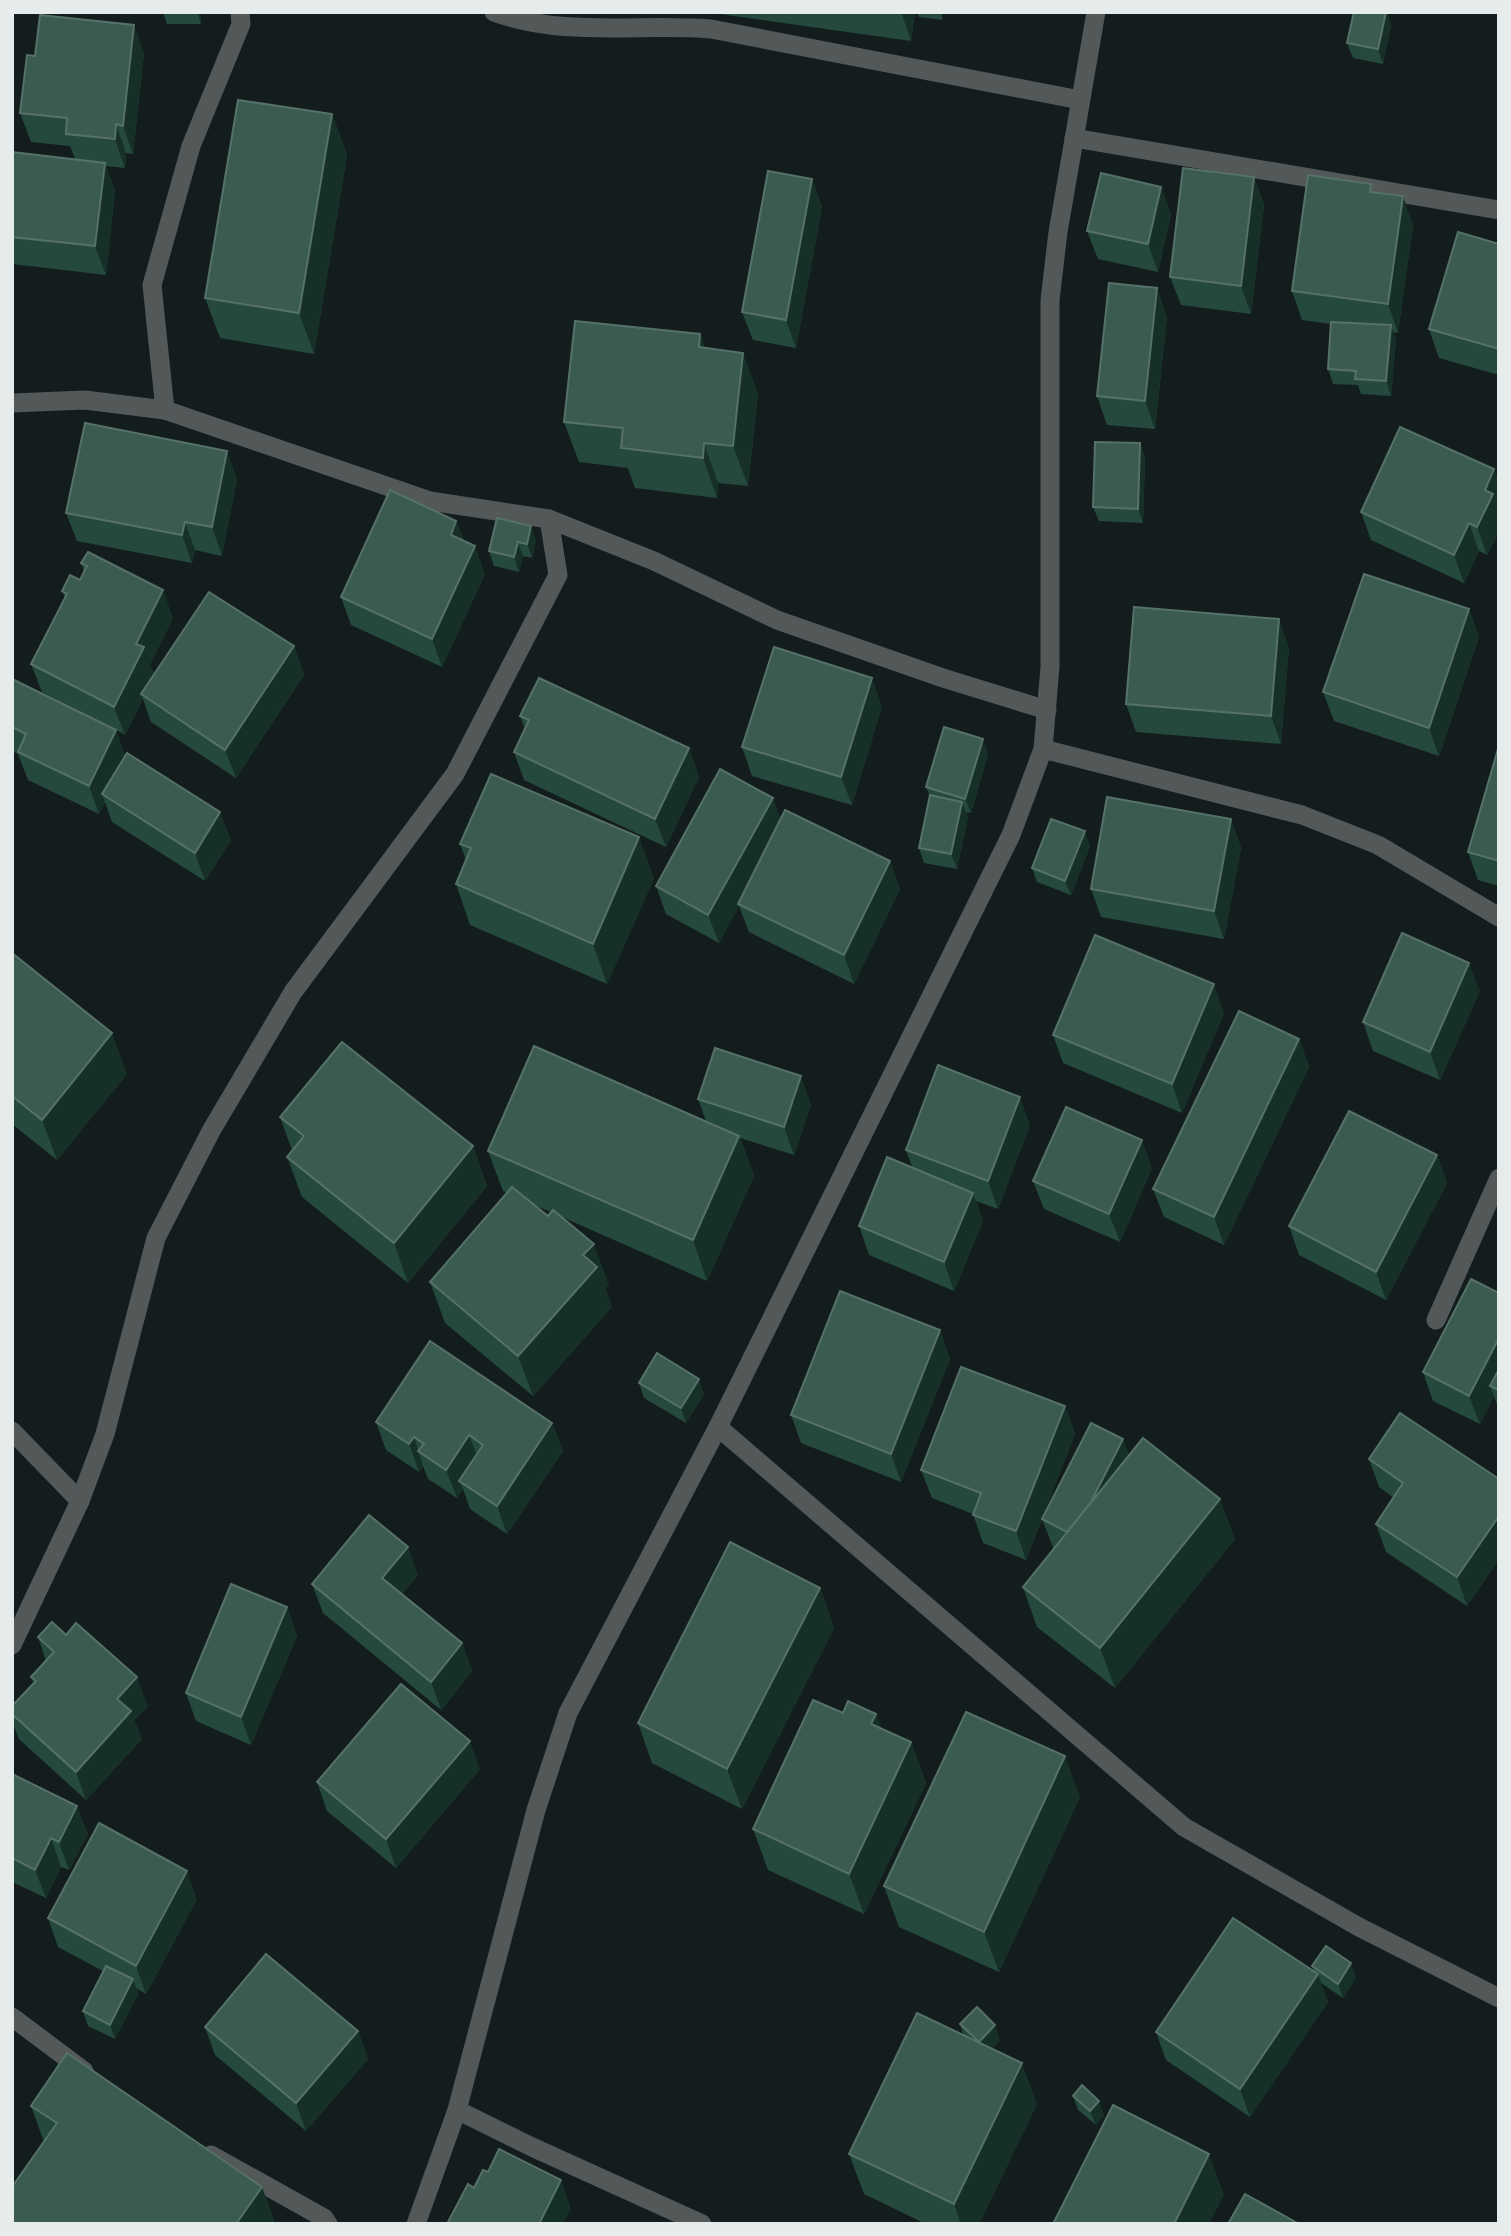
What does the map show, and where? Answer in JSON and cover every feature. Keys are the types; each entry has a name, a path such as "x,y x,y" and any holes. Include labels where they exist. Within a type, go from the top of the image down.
{"street":[{"path":"165,410 152,285 191,146 241,24 240,12"},
{"path":"494,12 539,24 587,29 680,26 712,29 1080,100"},
{"path":"416,2224 457,2109 536,1810 568,1713 718,1427 1011,835 1043,749 1051,667 1050,300 1096,12"},
{"path":"1074,138 1499,210"},
{"path":"12,402 85,400 165,410 430,501 549,519 654,561 777,620 943,678 1047,710"},
{"path":"12,1645 80,1501 105,1434 156,1238 211,1131 293,992 455,774 558,575 549,519"},
{"path":"1043,749 1302,815 1378,845 1499,917"},
{"path":"1436,1320 1499,1178"},
{"path":"718,1427 1184,1827 1359,1927 1499,1998"},
{"path":"12,1431 80,1501"},
{"path":"12,2017 100,2083"},
{"path":"457,2109 532,2147 702,2224"},
{"path":"191,2144 324,2218 328,2224"}],"building":[{"path":"1354,12 1386,12 1378,49 1347,43"},
{"path":"40,15 134,25 123,126 116,124 115,139 66,134 67,118 20,113 27,55 35,56"},
{"path":"238,100 332,114 299,313 205,298"},
{"path":"12,152 105,163 95,246 12,237"},
{"path":"1183,168 1254,177 1241,286 1170,277"},
{"path":"768,171 812,179 786,320 742,312"},
{"path":"1101,173 1161,187 1148,244 1087,231"},
{"path":"1308,175 1371,184 1370,192 1403,196 1388,304 1292,291"},
{"path":"1458,232 1499,244 1499,349 1429,329"},
{"path":"1109,283 1157,288 1145,401 1097,396"},
{"path":"575,321 700,334 699,347 743,353 733,446 704,443 703,458 621,448 623,428 564,422"},
{"path":"1331,322 1391,325 1386,381 1355,379 1356,371 1328,369"},
{"path":"85,423 227,451 212,527 185,522 182,535 66,513"},
{"path":"1400,427 1494,469 1485,490 1493,494 1477,527 1469,523 1454,555 1361,512"},
{"path":"1095,442 1140,443 1138,509 1093,507"},
{"path":"390,490 456,521 451,535 475,546 432,639 341,597"},
{"path":"497,518 531,526 527,544 518,542 514,557 489,551"},
{"path":"88,552 163,590 136,644 144,647 114,707 31,664 67,594 62,591 70,575 80,580 87,566 81,563"},
{"path":"1364,574 1469,609 1429,728 1323,692"},
{"path":"209,592 294,646 225,750 141,694"},
{"path":"1134,607 1279,619 1271,716 1126,704"},
{"path":"774,647 872,678 841,777 742,747"},
{"path":"539,678 689,748 655,819 514,752 529,720 520,716"},
{"path":"12,679 116,730 89,786 18,752 26,734 12,727"},
{"path":"944,727 983,739 965,799 926,787"},
{"path":"1499,749 1499,861 1468,852"},
{"path":"127,753 220,812 195,853 102,794"},
{"path":"720,769 773,798 708,915 656,886"},
{"path":"491,774 639,837 593,944 456,884 471,848 460,844"},
{"path":"930,795 962,802 951,854 919,848"},
{"path":"1107,797 1231,819 1214,911 1091,889"},
{"path":"785,810 890,861 844,955 738,904"},
{"path":"1051,819 1085,831 1065,881 1032,868"},
{"path":"1402,933 1469,963 1430,1052 1363,1022"},
{"path":"1095,935 1214,984 1172,1084 1053,1035"},
{"path":"12,953 112,1033 42,1120 12,1096"},
{"path":"1239,1011 1299,1039 1214,1217 1153,1189"},
{"path":"342,1042 473,1146 394,1243 287,1157 304,1136 280,1117"},
{"path":"534,1046 739,1136 693,1240 488,1151"},
{"path":"715,1048 801,1076 784,1127 698,1099"},
{"path":"938,1065 1020,1097 988,1181 906,1150"},
{"path":"1066,1107 1142,1140 1109,1214 1033,1181"},
{"path":"1349,1111 1437,1155 1376,1272 1289,1226"},
{"path":"887,1157 973,1193 944,1262 859,1226"},
{"path":"512,1187 548,1216 553,1210 594,1244 583,1255 597,1267 518,1356 430,1282"},
{"path":"1471,1279 1499,1293 1499,1338 1469,1396 1423,1372"},
{"path":"840,1291 940,1330 891,1454 791,1415"},
{"path":"430,1341 552,1423 497,1506 459,1481 483,1445 469,1435 446,1470 418,1451 424,1444 414,1437 409,1444 376,1422"},
{"path":"657,1353 699,1379 681,1408 639,1383"},
{"path":"961,1367 1065,1406 1016,1531 973,1515 981,1493 921,1470"},
{"path":"1499,1369 1499,1390 1490,1386"},
{"path":"1400,1413 1499,1479 1499,1516 1457,1577 1376,1524 1403,1483 1369,1459"},
{"path":"1091,1423 1123,1439 1091,1502 1067,1532 1042,1519"},
{"path":"1143,1438 1220,1499 1100,1648 1023,1587"},
{"path":"369,1515 408,1547 382,1578 462,1643 431,1682 312,1584"},
{"path":"730,1542 820,1588 727,1769 638,1723"},
{"path":"231,1584 287,1607 241,1717 186,1693"},
{"path":"52,1622 66,1635 76,1623 137,1677 117,1699 131,1711 76,1772 12,1714 12,1706 36,1681 31,1677 54,1652 38,1637"},
{"path":"401,1684 470,1741 386,1839 317,1782"},
{"path":"813,1700 843,1713 848,1701 876,1714 871,1724 911,1742 849,1874 753,1829"},
{"path":"966,1712 1065,1756 984,1932 884,1886"},
{"path":"12,1774 77,1806 59,1842 51,1838 35,1870 12,1858"},
{"path":"99,1823 187,1871 136,1966 48,1918"},
{"path":"1233,1918 1318,1974 1240,2089 1156,2032"},
{"path":"1326,1946 1351,1963 1338,1984 1312,1966"},
{"path":"266,1954 358,2031 296,2103 205,2027"},
{"path":"106,1966 133,1979 110,2025 83,2011"},
{"path":"977,2007 995,2025 979,2042 960,2024"},
{"path":"917,2013 1022,2063 954,2204 849,2154"},
{"path":"67,2053 262,2187 236,2224 12,2224 12,2187 57,2123 31,2106"},
{"path":"1082,2085 1099,2101 1090,2111 1073,2096"},
{"path":"1113,2105 1209,2154 1174,2224 1053,2224"},
{"path":"499,2149 561,2180 539,2224 447,2224 468,2184 474,2188 483,2170 488,2172"},
{"path":"1245,2194 1299,2224 1228,2224"}]}
